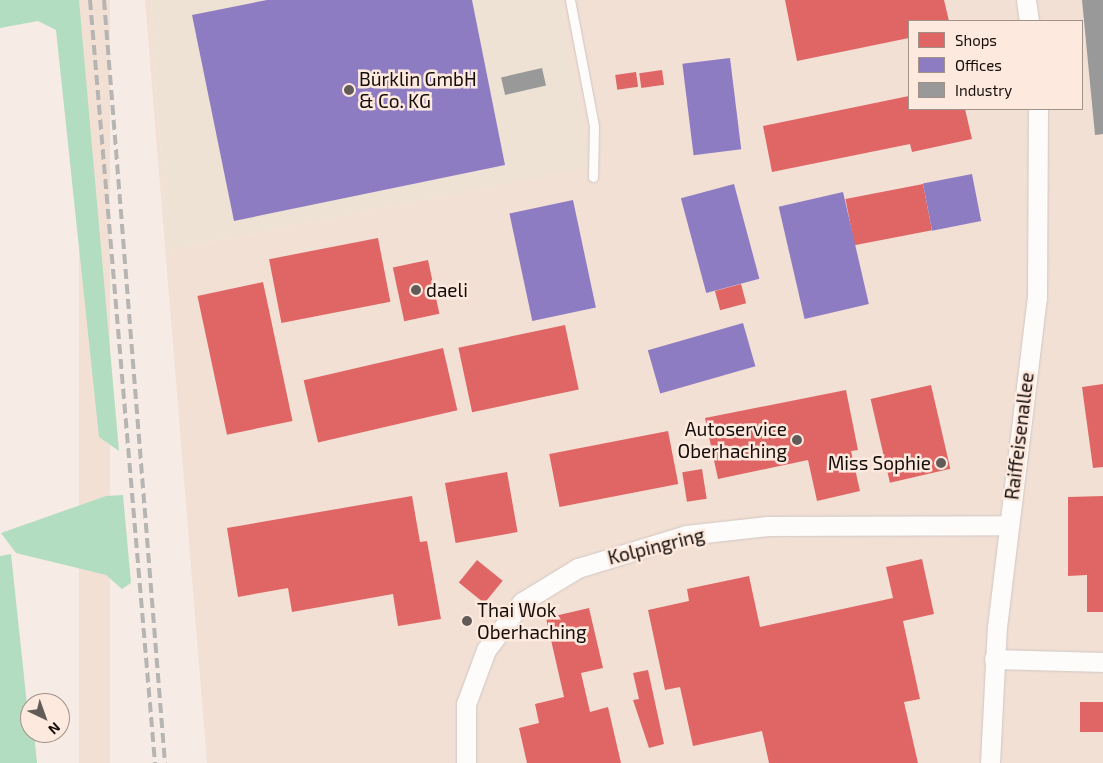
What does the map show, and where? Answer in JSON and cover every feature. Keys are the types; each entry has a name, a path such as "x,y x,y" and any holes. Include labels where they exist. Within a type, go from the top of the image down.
{"street":[{"path":"1026,0 1029,20"},
{"name":"Raiffeisenallee","path":"990,763 994,659 1008,525 1037,298 1038,110"},
{"name":"Kolpingring","path":"466,763 466,704 486,650 522,602 578,568 686,535 758,527 1008,525"},
{"path":"994,659 1103,662"}],"lane":[{"path":"570,0 594,126 593,177"}],"shaded area":[{"path":"79,0 110,0 110,763 79,763"},
{"path":"145,0 151,0 167,250 590,166 561,0 1103,0 1103,763 207,763"},
{"name":"Bürklin GmbH & Co. KG","path":"151,0 561,0 591,166 167,250"}],"green space":[{"path":"0,0 79,0 119,451 99,437 56,30 38,21 0,28"},
{"path":"123,495 131,583 122,589 106,575 16,553 1,533 106,496"},
{"path":"11,554 26,693 20,693 20,743 35,743 37,763 0,763 0,556"}],"building: Shops":[{"path":"785,0 944,0 949,20 908,20 908,38 797,61"},
{"path":"662,70 664,85 641,88 639,73"},
{"path":"636,72 638,87 617,90 615,75"},
{"path":"908,96 908,110 965,110 972,139 912,152 910,144 772,172 763,126"},
{"path":"923,184 932,230 854,245 845,199"},
{"path":"378,238 390,302 281,323 269,259"},
{"name":"daeli","path":"428,260 439,314 404,321 393,267"},
{"path":"263,282 293,421 227,435 197,296"},
{"path":"741,284 746,303 720,310 715,291"},
{"path":"565,325 579,390 472,412 458,348"},
{"path":"443,348 457,410 318,443 304,380"},
{"path":"1103,384 1103,467 1093,468 1082,387"},
{"path":"931,385 950,469 890,483 871,399"},
{"path":"846,390 858,450 851,451 860,491 817,501 808,460 718,479 705,418"},
{"path":"668,431 678,484 560,507 549,454"},
{"path":"702,469 707,499 687,502 682,472"},
{"path":"507,472 518,532 456,543 445,483"},
{"path":"412,496 420,542 427,541 441,619 398,626 393,594 292,612 288,588 238,597 227,528"},
{"path":"1103,496 1103,612 1087,612 1087,575 1068,576 1068,497"},
{"path":"922,559 934,614 903,621 920,699 904,702 918,763 769,763 762,731 693,746 680,687 665,690 648,610 689,601 687,589 749,576 760,627 893,598 886,567"},
{"path":"477,560 503,581 484,603 459,583"},
{"path":"589,608 603,668 581,673 590,712 608,707 621,763 527,763 519,728 539,723 535,704 564,697 546,618"},
{"path":"648,670 664,744 649,748 633,700 639,699 633,673"},
{"path":"1080,702 1103,702 1103,732 1080,732"}],"building: Offices":[{"name":"Bürklin GmbH & Co. KG","path":"267,0 472,0 505,165 234,221 192,15"},
{"path":"730,58 741,149 694,155 682,64"},
{"path":"972,174 981,221 932,231 923,184"},
{"path":"734,184 759,279 706,293 681,198"},
{"path":"843,192 869,304 805,319 779,207"},
{"path":"573,200 596,308 532,321 509,214"},
{"path":"743,323 755,366 660,394 648,350"}],"building: Industry":[{"path":"1082,0 1103,0 1103,134 1095,135"},
{"path":"542,68 546,86 505,95 501,77"}],"railway":[{"path":"90,0 155,763"},
{"path":"104,0 165,763"}],"place":[{"name":"Bürklin GmbH & Co. KG","path":"349,90"},
{"name":"daeli","path":"416,290"},
{"name":"Autoservice Oberhaching","path":"797,440"},
{"name":"Miss Sophie","path":"941,463"},
{"name":"Thai Wok Oberhaching","path":"467,621"}]}
